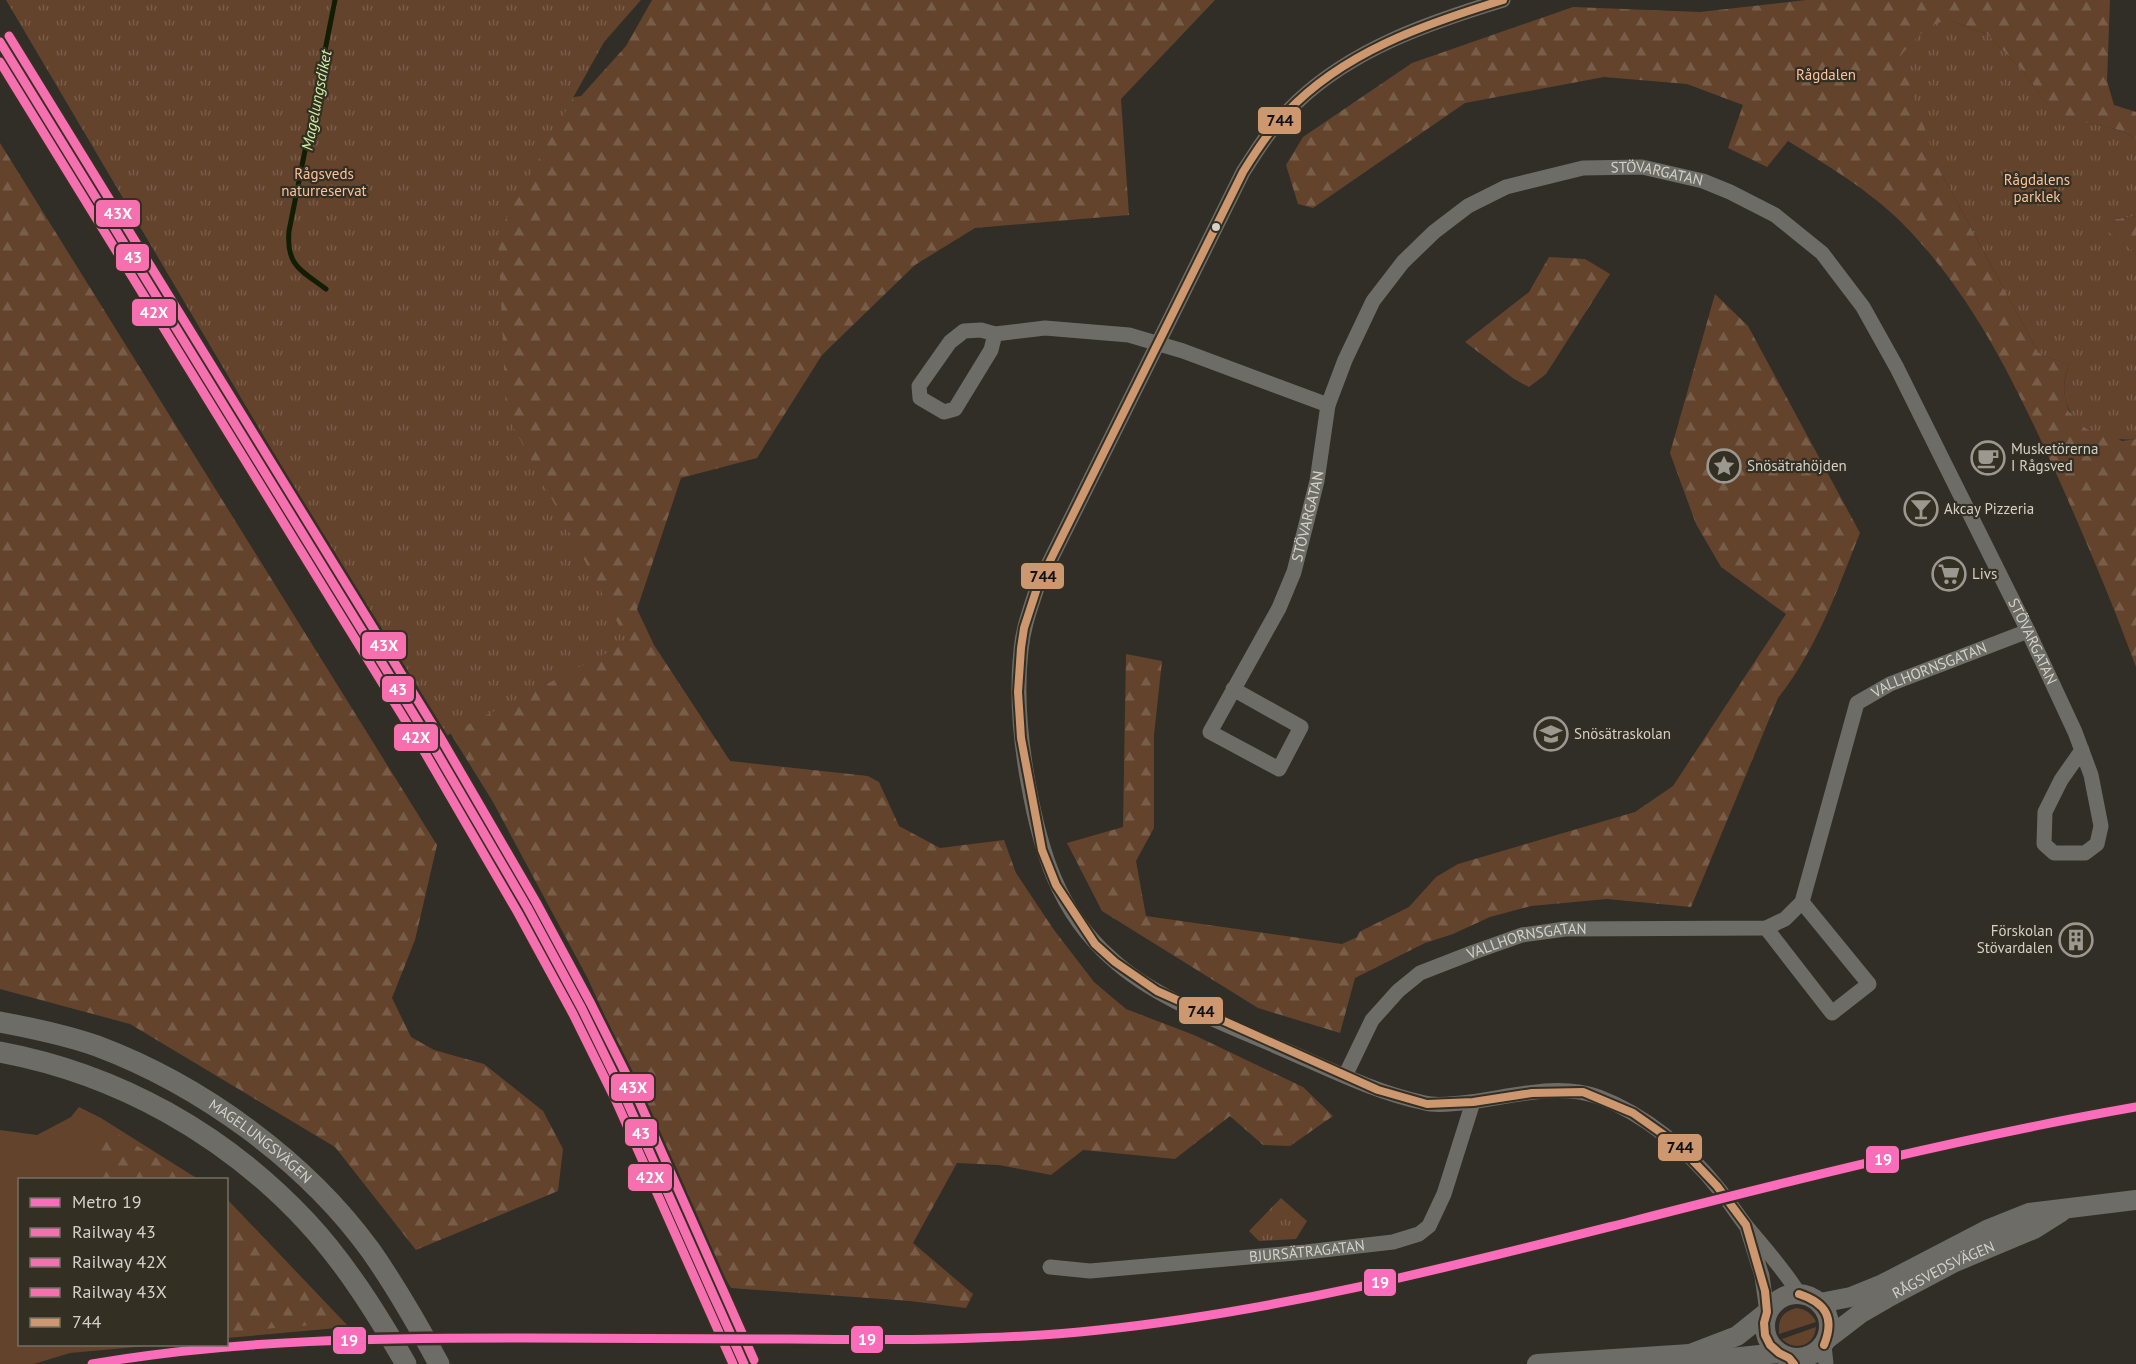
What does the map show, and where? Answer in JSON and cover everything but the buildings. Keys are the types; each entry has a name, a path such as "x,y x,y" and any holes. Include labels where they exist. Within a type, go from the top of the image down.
{"main road":[{"name":"MAGELUNGSVÄGEN","path":"0,1022 66,1037 133,1061 202,1098 252,1133 330,1202 357,1234 396,1288 439,1364"},
{"name":"MAGELUNGSVÄGEN","path":"0,1052 77,1072 118,1087 176,1117 230,1153 281,1196 331,1250 386,1330 406,1364"}],"street":[{"path":"1503,0 1430,24 1356,58 1324,79 1296,103 1268,134 1243,172 1042,576 1024,628 1018,692 1021,738 1042,850 1056,885 1078,921 1095,944 1115,962 1157,991 1260,1039 1378,1090 1427,1104 1473,1102 1532,1093 1583,1092 1633,1113 1677,1144 1717,1186 1746,1226 1782,1266 1799,1294"},
{"name":"STÖVARGATAN","path":"1233,689 1301,727 1279,769 1210,732 1233,689 1279,608 1294,572 1317,481 1328,405 1345,360 1373,301 1403,262 1434,232 1468,206 1506,187 1583,168 1642,167 1703,181 1775,215 1822,253 1863,307 1897,368 2028,631 2082,750 2091,775 2101,826 2097,844 2085,853 2055,853 2044,844 2045,812 2061,780 2082,750"},
{"path":"995,334 991,350 955,409 944,412 920,398 919,386 950,342 964,331 981,330 995,334 1046,328 1129,335 1183,351 1328,405"},
{"name":"VALLHORNSGATAN","path":"1802,902 1857,703 1890,684 2028,631"},
{"path":"1802,902 1869,984 1832,1013 1766,928 1785,919 1802,902"},
{"name":"VALLHORNSGATAN","path":"1346,1076 1372,1020 1398,991 1420,973 1522,935 1565,929 1766,928"},
{"name":"BJURSÄTRAGATAN","path":"1050,1267 1090,1271 1305,1252 1393,1242 1419,1234 1429,1226 1444,1194 1473,1102"},
{"name":"RÅGSVEDSVÄGEN","path":"1820,1303 1851,1297 1883,1284 1989,1229 2029,1213 2136,1200"},
{"name":"RÅGSVEDSVÄGEN","path":"1826,1349 1861,1313 1955,1262 2034,1229 2064,1210"},
{"path":"1746,1226 1762,1276 1767,1312 1764,1323 1765,1335 1770,1345 1787,1358"},
{"path":"1537,1364 1690,1354 1721,1359 1799,1359 1826,1349 1830,1326 1827,1314 1820,1303 1810,1296 1799,1294 1780,1298 1767,1312 1737,1336 1690,1354"}],"green space":[{"name":"Rågsveds naturreservat","path":"6,0 641,0 604,42 498,233 506,413 628,642 442,738"},
{"path":"652,0 1215,0 1121,99 1129,215 975,228 915,265 822,355 757,458 681,478 637,609 654,645 730,761 868,776 879,782 899,826 940,848 1004,840 1016,873 1054,930 1094,982 1126,1009 1194,1035 1303,1087 1333,1116 1290,1146 1263,1145 1230,1116 1175,1159 1083,1150 1051,1175 999,1165 957,1163 913,1243 973,1294 966,1308 910,1301 731,1288 717,1265 588,979 493,802 376,613 363,364 561,99 581,96 626,46"},
{"name":"Rågdalen","path":"1806,0 2110,0 2107,81 2114,105 2136,112 2136,139 2122,131 2071,121 2043,99 2022,70 1987,34 1951,21 1943,21 1938,167 2038,352 2069,365 2064,388 2069,412 2122,441 2136,439 2136,667 2090,551 2028,413 1993,345 1951,281 1928,251 1890,211 1848,179 1788,141 1767,167 1728,148 1743,105 1687,84 1604,77 1465,103 1313,208 1298,204 1286,165 1303,137 1412,63 1573,7 1700,12"},
{"name":"Rågdalens parklek","path":"1943,21 1951,21 1987,34 2022,70 2043,99 2071,120 2122,131 2136,139 2136,216 2116,219 2105,229 2136,253 2136,439 2103,436 2090,431 2078,422 2065,398 2065,382 2069,365 2038,352 1938,167 1900,56 1926,28"},
{"path":"0,143 437,845 415,940 392,998 411,1037 434,1050 484,1064 543,1111 563,1149 558,1191 416,1250 335,1147 130,1024 0,989"},
{"path":"2136,216 2136,253 2104,229 2116,219"},
{"path":"1549,257 1585,259 1610,274 1546,374 1529,387 1514,379 1465,342 1529,292"},
{"path":"1715,294 1748,326 1860,533 1815,639 1804,660 1778,698 1691,907 1607,899 1531,906 1490,917 1453,934 1425,943 1355,978 1340,1033 1258,1008 1102,911 1067,843 1123,827 1126,654 1162,661 1154,735 1154,828 1136,861 1146,916 1342,944 1357,937 1359,932 1409,907 1436,877 1458,864 1635,812 1673,786 1786,614 1721,567 1696,524 1670,453"},
{"path":"79,1107 101,1118 196,1178 18,1178 18,1346 147,1346 70,1353 34,1364 0,1364 0,1130 37,1135 71,1117"},
{"path":"100,1127 106,1127 189,1178 103,1178 98,1161"},
{"path":"1281,1198 1307,1221 1296,1239 1259,1241 1249,1231"},
{"path":"228,1200 349,1327 228,1338"},
{"path":"228,1204 337,1323 228,1332"},
{"path":"1796,1308 1808,1312 1816,1322 1779,1334 1782,1317"},
{"path":"1816,1327 1812,1339 1803,1345 1792,1345 1782,1339"}],"waterway":[{"name":"Magelungsdiket","path":"326,289 303,272 293,260 290,252 289,231 335,0"}],"metro line":[{"name":"19","path":"92,1364 200,1349 309,1342 472,1338 944,1339 1060,1334 1166,1322 1366,1285 1498,1255 1881,1160 2136,1107"}],"rail line":[{"name":"43X","path":"9,36 439,735 536,902 635,1092 754,1360"},
{"name":"43","path":"0,42 430,741 527,907 582,1009 625,1097 744,1364"},
{"name":"42X","path":"0,62 421,746 518,913 573,1014 616,1101 733,1364"}],"transit line":[{"name":"744","path":"1503,0 1415,30 1359,57 1333,73 1286,113 1263,141 1243,172 1038,585 1024,628 1018,692 1021,738 1042,850 1056,885 1095,944 1115,962 1157,991 1378,1090 1427,1104 1473,1102 1532,1093 1583,1092 1633,1113 1677,1144 1717,1186 1746,1225 1765,1291 1767,1312 1764,1323 1765,1335 1770,1345 1794,1364"},
{"name":"744","path":"1799,1294 1816,1302 1826,1313 1829,1327 1824,1345"}],"place":[{"name":"Musketörerna I Rågsved","path":"1988,458"},
{"name":"Snösätrahöjden","path":"1724,466"},
{"name":"Akcay Pizzeria","path":"1921,509"},
{"name":"Livs","path":"1949,574"},
{"name":"Snösätraskolan","path":"1551,734"},
{"name":"Förskolan Stövardalen","path":"2076,940"}]}
